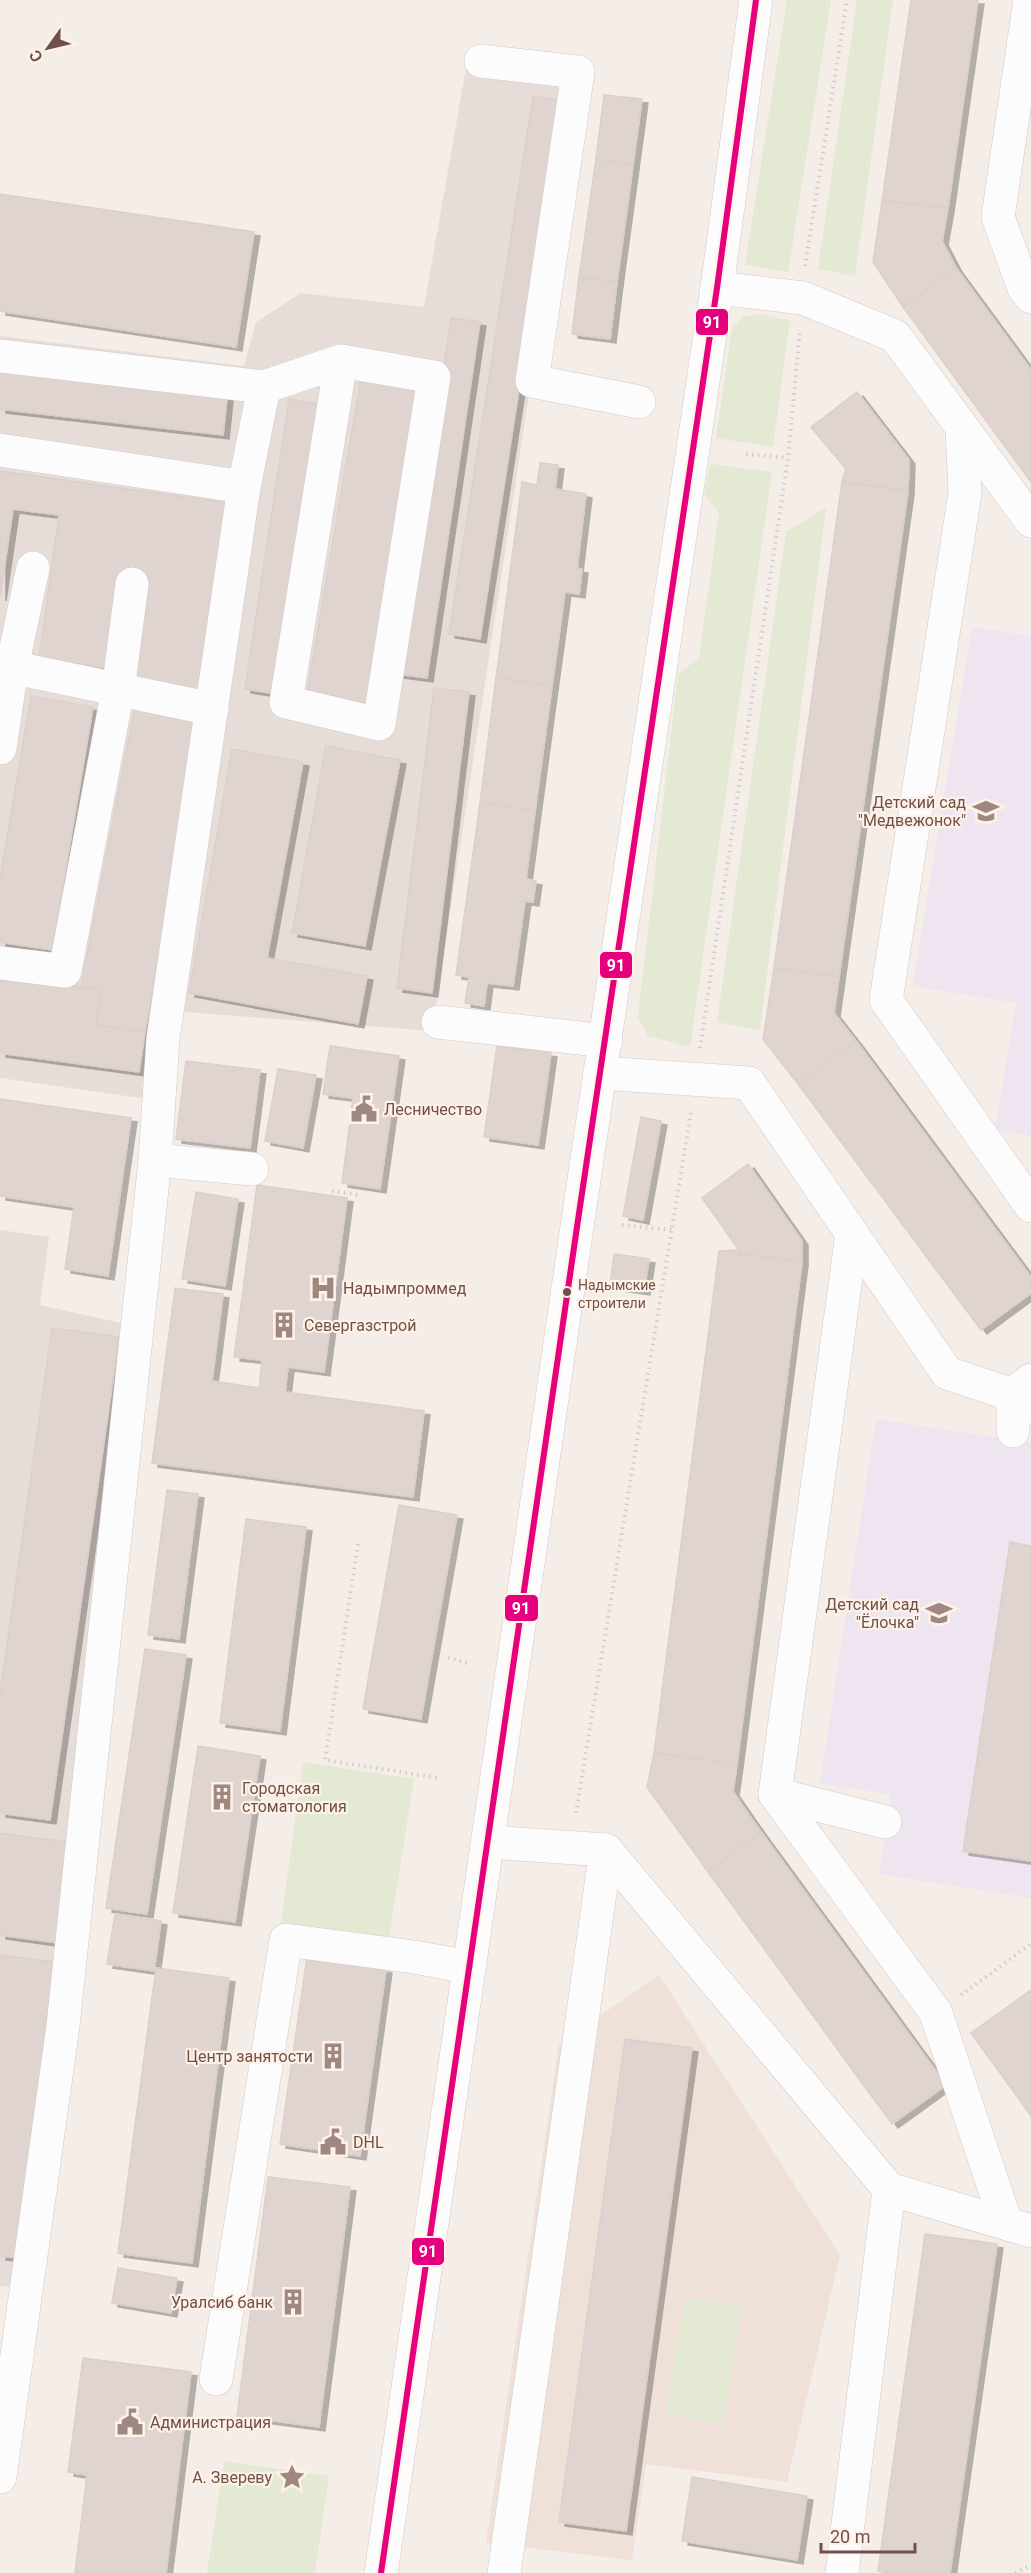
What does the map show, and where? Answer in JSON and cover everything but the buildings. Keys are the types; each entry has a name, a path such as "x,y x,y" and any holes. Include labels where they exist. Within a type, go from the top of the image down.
{"street":[{"path":"381,2573 578,1220 717,288 756,0"},
{"path":"1030,0 998,217 1024,288 1031,297"},
{"path":"482,61 578,72 532,381 639,402"},
{"path":"717,288 803,298 895,336 1031,521"},
{"path":"0,356 264,387 341,361 434,377 379,724 285,702 341,361"},
{"path":"0,2477 63,2026 154,1160 163,1039 244,487 264,387"},
{"path":"962,428 965,493 886,1000 1031,1206"},
{"path":"0,450 244,487"},
{"path":"0,748 6,666 33,568"},
{"path":"0,963 65,971 118,690 132,584"},
{"path":"6,666 212,709"},
{"path":"438,1022 696,1079 749,1083 948,1373 1022,1403"},
{"path":"154,1160 252,1169"},
{"path":"852,1234 775,1794 936,2013 1018,2227"},
{"path":"775,1794 885,1822"},
{"path":"488,1842 606,1850 889,2189 1018,2227"},
{"path":"504,2573 606,1850"},
{"path":"216,2379 286,1940 414,1957 469,1967"},
{"path":"842,2573 889,2189"}],"path":[{"path":"566,1813 578,1814 673,1230 788,458 806,264 847,0"},
{"path":"746,454 788,458"},
{"path":"332,1191 359,1194"},
{"path":"622,1224 673,1230"},
{"path":"358,1544 325,1760 439,1778"},
{"path":"448,1658 467,1663"},
{"path":"936,2013 1031,1944"},
{"path":"1016,2573 1031,2565"}],"shaded area":[{"path":"468,57 578,72 432,1031 158,1010 147,1099 0,1078 0,336 244,366 256,322 301,293 424,307"},
{"name":"Детский сад \"Медвежонок\"","path":"972,627 1031,636 1031,1136 995,1130 1016,1003 913,986"},
{"path":"0,1230 49,1237 40,1305 130,1325 31,2290 0,2286"},
{"name":"Детский сад \"Ёлочка\"","path":"876,1419 1031,1443 1031,1898 879,1874 891,1795 820,1783"},
{"path":"659,1975 840,2255 787,2482 646,2464 632,2560 486,2543 559,2044"}],"green space":[{"path":"787,0 831,0 788,272 745,265"},
{"path":"857,0 893,0 855,276 818,269"},
{"path":"763,315 790,320 773,447 716,438 732,328 744,316"},
{"path":"711,464 772,472 690,1047 648,1036 638,1017 678,674 699,658 719,513 704,494"},
{"path":"826,507 760,1030 717,1022 786,532"},
{"path":"303,1762 414,1779 389,1937 281,1923"},
{"path":"685,2297 742,2307 723,2424 665,2414"},
{"path":"224,2461 329,2476 315,2573 207,2573"}],"transit line":[{"name":"91","path":"381,2573 578,1220 717,288 756,0"}],"place":[{"name":"Детский сад \"Медвежонок\"","path":"986,811"},
{"name":"Лесничество","path":"364,1109"},
{"name":"Надымпроммед","path":"323,1288"},
{"name":"Надымские строители","path":"567,1292"},
{"name":"Севергазстрой","path":"284,1325"},
{"name":"Детский сад \"Ёлочка\"","path":"939,1613"},
{"name":"Городская стоматология","path":"222,1797"},
{"name":"Центр занятости","path":"333,2056"},
{"name":"DHL","path":"333,2142"},
{"name":"Уралсиб банк","path":"293,2302"},
{"name":"Администрация","path":"130,2422"},
{"name":"А. Звереву","path":"292,2477"}]}
